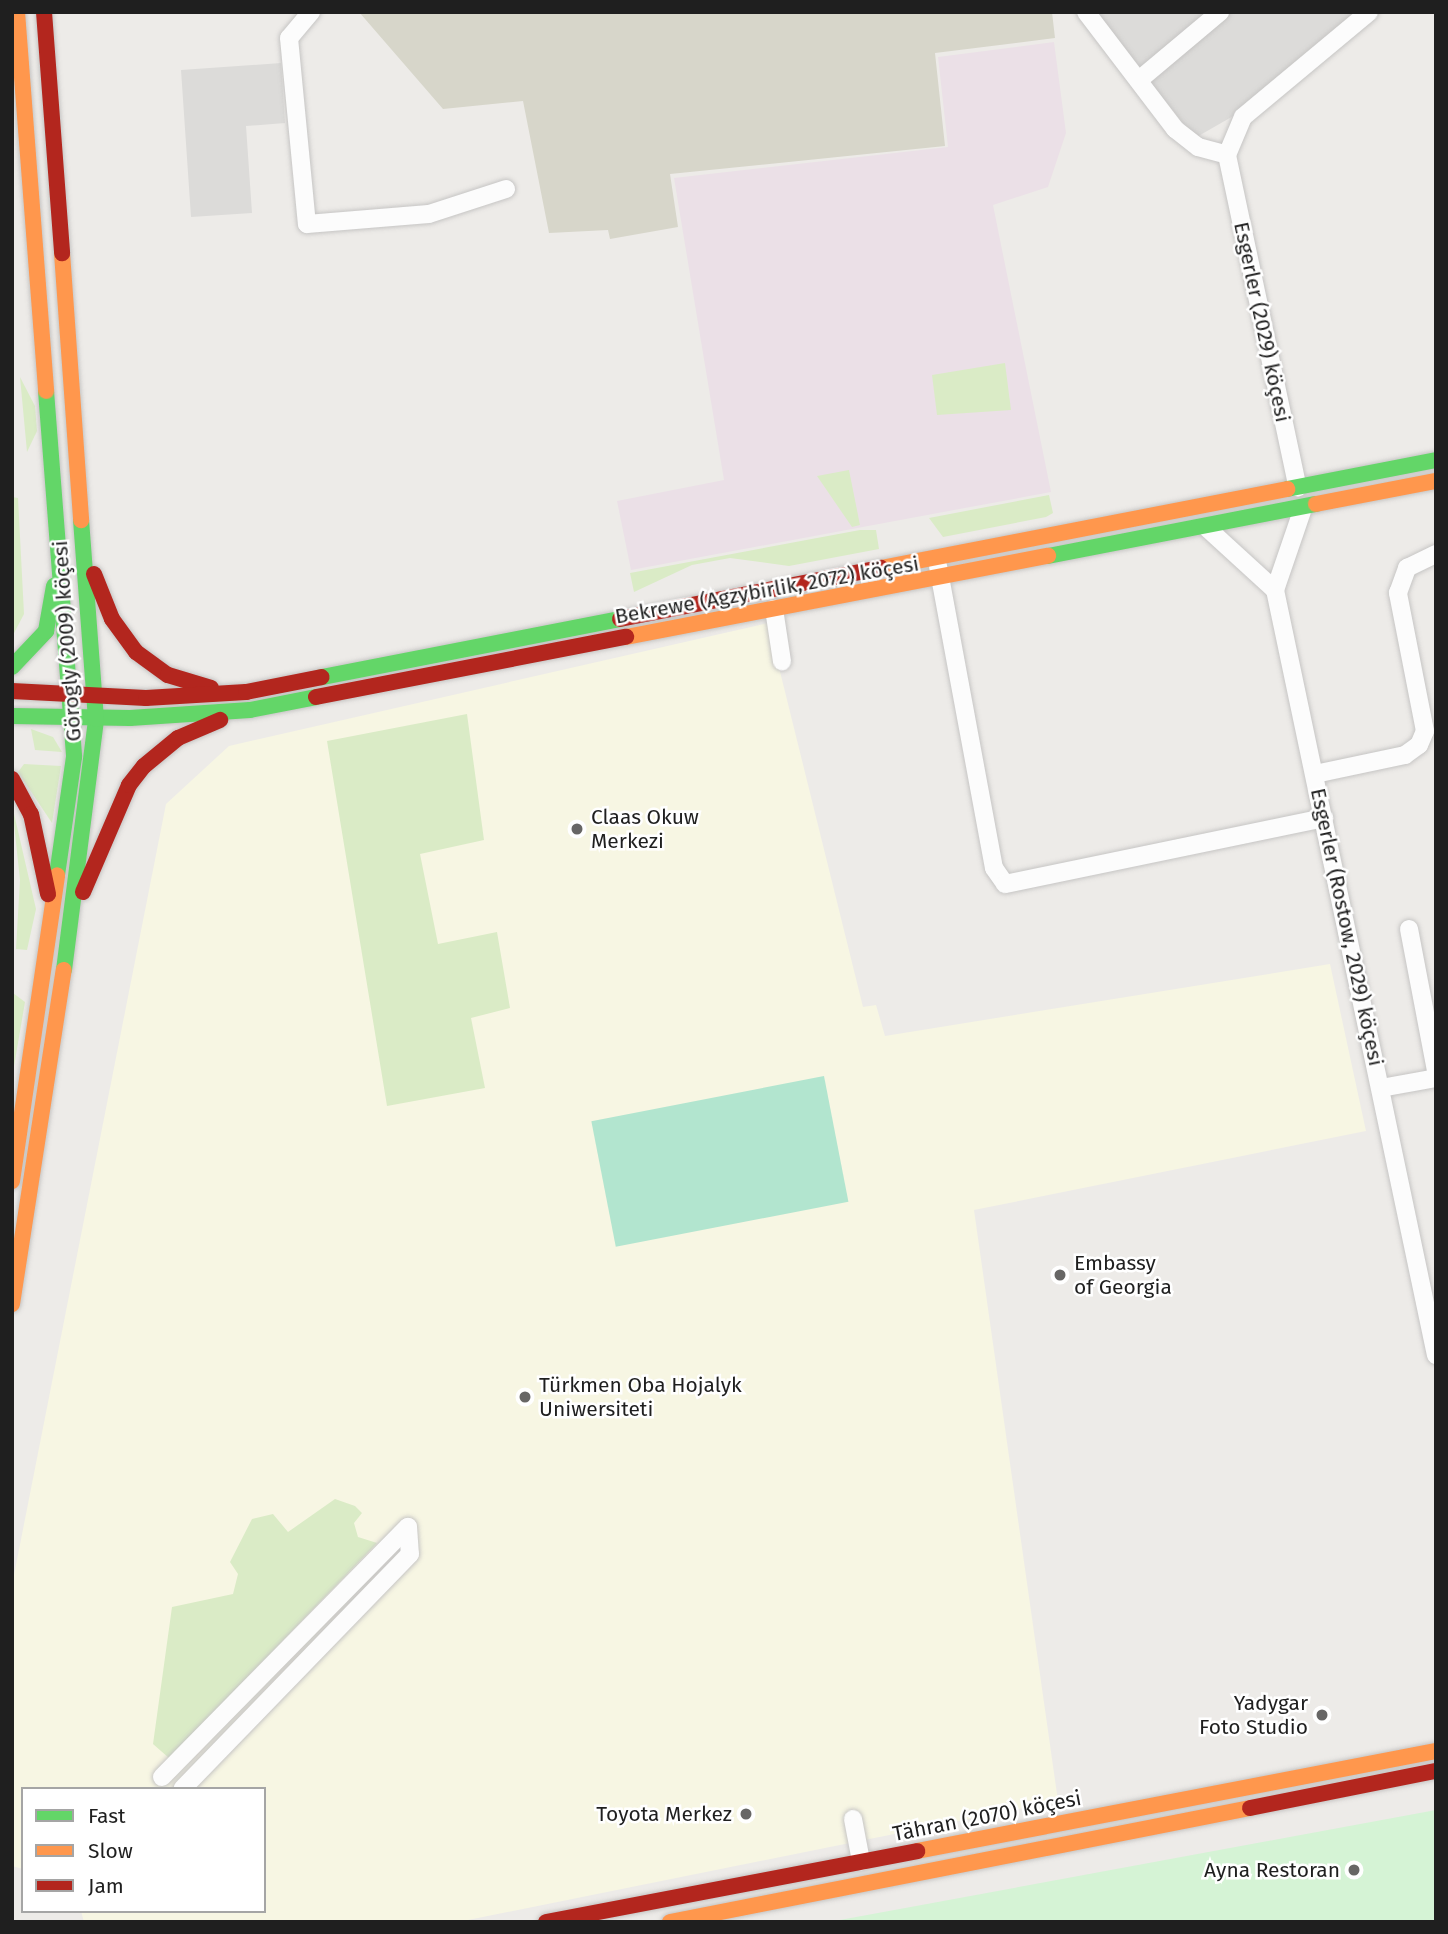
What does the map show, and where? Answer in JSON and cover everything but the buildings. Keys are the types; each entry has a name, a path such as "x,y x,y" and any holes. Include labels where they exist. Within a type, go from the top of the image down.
{"main road":[{"name":"Görogly (2009) köçesi","path":"12,1181 74,778 73,696 17,12"},
{"name":"Görogly (2009) köçesi","path":"12,1304 71,918 96,719 44,12"},
{"name":"Bekrewe (Agzybirlik, 2072) köçesi","path":"12,691 95,697 246,692 1436,460"},
{"name":"Bekrewe (Agzybirlik, 2072) köçesi","path":"12,716 96,719 250,710 774,608 1302,511 1436,481"},
{"path":"81,534 102,600 136,652 178,679 246,692"},
{"path":"12,667 46,631 58,536"},
{"path":"71,918 126,792 144,766 178,738 250,710"},
{"path":"12,779 32,814 52,918"},
{"name":"Tähran (2070) köçesi","path":"546,1922 1436,1751"},
{"name":"Tähran (2070) köçesi","path":"670,1922 1436,1771"}],"street":[{"path":"311,12 289,38 307,224 429,214 506,189"},
{"path":"1086,12 1175,129 1198,147 1227,155 1243,117 1369,12"},
{"path":"1139,80 1220,12"},
{"name":"Esgerler (2029) köçesi","path":"1227,155 1298,488"},
{"path":"1208,528 1275,590 1302,511"},
{"path":"1315,774 1405,755 1419,745 1425,730 1398,593 1407,568 1436,554"},
{"path":"935,559 942,577 993,868 1005,884 1324,818"},
{"name":"Esgerler (Rostow, 2029) köçesi","path":"1275,590 1436,1355"},
{"path":"774,608 782,661"},
{"path":"1409,929 1436,1070"},
{"path":"1381,1088 1436,1078"},
{"path":"162,1777 408,1527 410,1554 184,1787"},
{"path":"853,1819 861,1861"}],"shaded area":[{"path":"359,12 1052,12 1055,38 935,53 945,146 670,174 678,227 610,239 608,230 549,233 523,101 443,109"},
{"path":"1094,12 1364,12 1235,115 1195,138"},
{"path":"1054,42 1066,133 1048,187 993,205 1051,492 631,570 617,501 724,480 674,178 948,147 938,57"},
{"path":"281,63 285,123 246,126 252,213 191,217 181,70"},
{"name":"Türkmen Oba Hojalyk Uniwersiteti","path":"768,623 863,1007 876,1005 885,1036 1330,964 1366,1131 974,1210 1058,1801 458,1922 84,1922 82,1913 266,1913 266,1787 21,1787 21,1868 12,1866 12,1585 166,804 229,746"}],"green space":[{"path":"1005,363 1011,410 937,415 932,375"},
{"path":"20,377 35,406 37,431 27,452"},
{"path":"849,470 860,525 852,527 817,476"},
{"path":"1049,495 1053,513 1046,517 943,537 929,518"},
{"path":"12,497 18,498 24,614 12,637"},
{"path":"860,530 876,530 879,549 789,566 730,558 692,565 634,592 630,573"},
{"path":"467,714 484,840 420,854 438,944 497,932 510,1008 471,1018 485,1088 387,1106 327,741"},
{"path":"31,729 53,737 62,752 35,750"},
{"path":"24,764 61,766 52,823 18,772"},
{"path":"12,805 36,909 27,950 16,949 20,880"},
{"path":"13,993 25,1002 12,1078 12,997"},
{"path":"824,1076 848,1202 616,1247 591,1121"},
{"path":"335,1499 355,1506 362,1513 354,1523 358,1537 377,1543 169,1758 153,1744 172,1607 233,1594 238,1574 230,1562 252,1519 273,1514 288,1532"},
{"path":"1436,1810 1436,1922 829,1922 1279,1839"}],"traffic: fast":[{"path":"46,391 74,757 57,875"},
{"path":"1287,489 1436,460"},
{"path":"1048,556 1316,504"},
{"path":"64,970 96,719 81,520"},
{"path":"12,667 46,631 54,586"},
{"path":"322,677 620,619"},
{"path":"12,716 130,718 250,710 316,697"}],"traffic: slow":[{"path":"17,12 46,391"},
{"path":"62,253 81,520"},
{"path":"1316,504 1436,481"},
{"path":"881,568 1287,489"},
{"path":"626,637 1048,556"},
{"path":"12,1181 57,875"},
{"path":"12,1304 64,970"},
{"path":"917,1851 1436,1751"},
{"path":"670,1922 1250,1808"}],"traffic: jam":[{"path":"44,12 62,253"},
{"path":"620,619 881,568"},
{"path":"94,574 112,619 136,652 168,675 211,688"},
{"path":"316,697 626,637"},
{"path":"12,691 146,698 246,692 322,677"},
{"path":"83,892 129,785 144,766 178,738 220,720"},
{"path":"12,779 31,814 48,894"},
{"path":"1250,1808 1436,1771"},
{"path":"546,1922 917,1851"}],"place":[{"name":"Claas Okuw Merkezi","path":"577,829"},
{"name":"Embassy of Georgia","path":"1060,1275"},
{"name":"Türkmen Oba Hojalyk Uniwersiteti","path":"525,1397"},
{"name":"Yadygar Foto Studio","path":"1322,1715"},
{"name":"Toyota Merkez","path":"746,1814"},
{"name":"Ayna Restoran","path":"1354,1870"}]}
